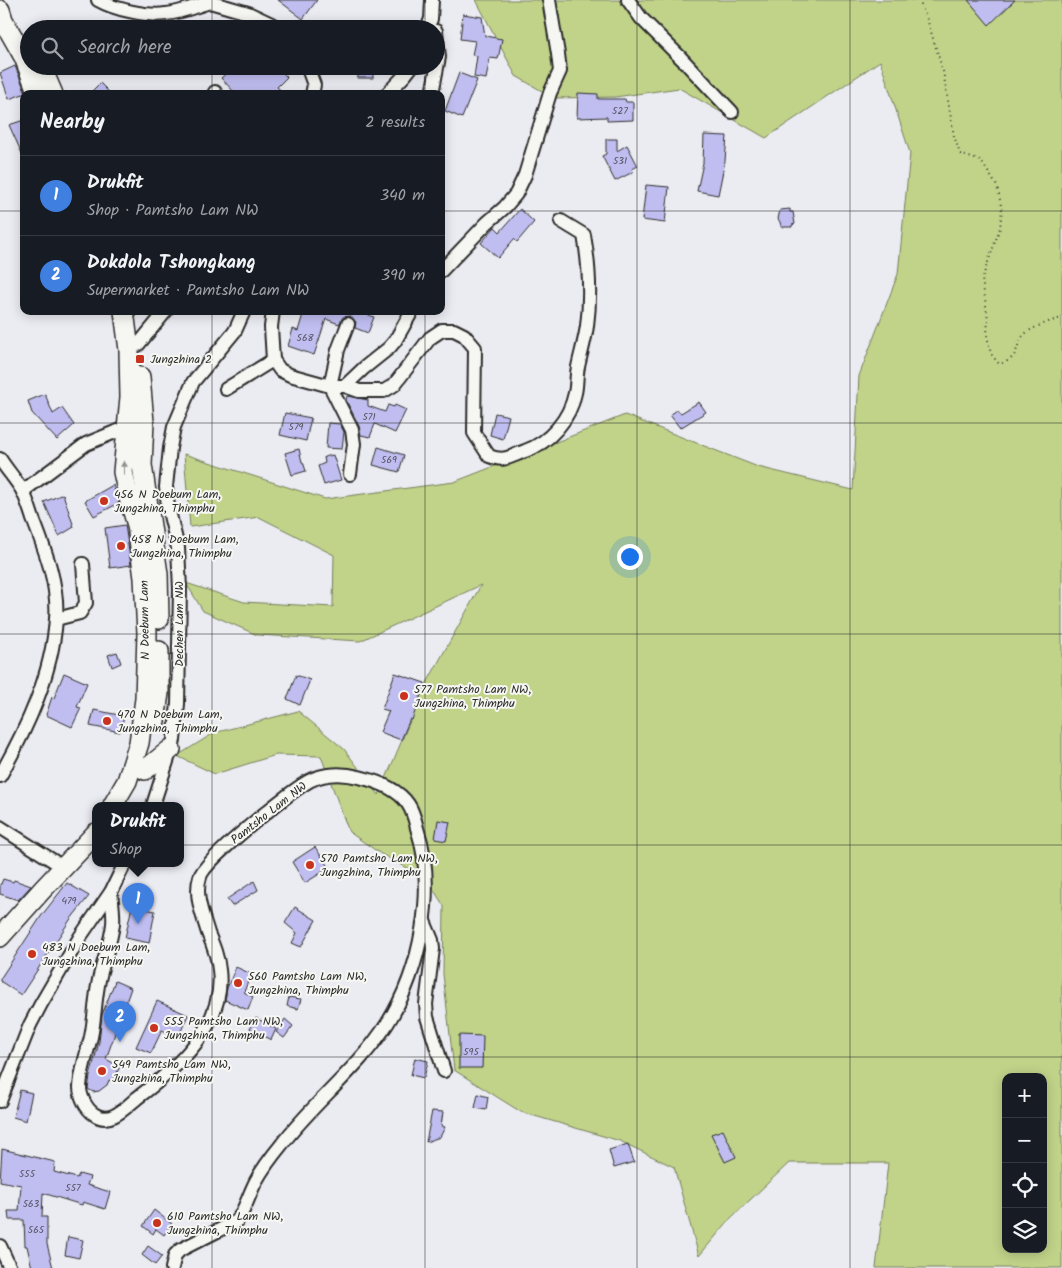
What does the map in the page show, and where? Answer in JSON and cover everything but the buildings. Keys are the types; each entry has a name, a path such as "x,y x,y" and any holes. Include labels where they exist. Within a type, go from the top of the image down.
{"main road":[{"path":"9,0 20,26"},
{"path":"0,10 3,20 20,49"},
{"path":"31,75 37,90"},
{"path":"45,75 51,90"},
{"name":"N Doebum Lam","path":"124,315 129,359 130,397 158,574 160,629 158,701 152,744 144,770 128,802"},
{"name":"N Doebum Lam","path":"115,802 128,781 134,764 143,722 145,699 147,633 144,578 138,525 123,472 135,424 137,315"},
{"path":"144,770 171,749"},
{"path":"0,938 92,837"},
{"path":"0,953 57,888 92,852"}],"street":[{"path":"98,0 105,4 139,13 165,15 211,1 263,20"},
{"path":"445,268 487,223 505,207 516,194 525,175 550,93 560,71 549,0"},
{"path":"628,0 641,18 732,112"},
{"path":"429,1 431,20"},
{"path":"310,75 314,85 313,90"},
{"path":"391,90 405,75"},
{"path":"433,90 436,75"},
{"path":"272,315 271,327 273,360 280,370 290,375 330,386 345,386 359,391 384,391 394,385 430,338 442,330 454,330 464,335 475,348 474,433 489,456 497,459 508,459 534,448 548,439 569,410 575,394 577,370 587,327 589,301 587,252 584,235 561,221"},
{"path":"138,345 163,315"},
{"name":"Dechen Lam NW","path":"154,802 171,749 178,704 180,589 178,548 168,508 166,487 170,448 174,427 193,382 235,331 242,315"},
{"path":"345,386 389,348 410,315"},
{"path":"348,324 338,350 330,386 354,437 350,474"},
{"path":"226,389 273,360"},
{"path":"23,491 86,444 135,424"},
{"path":"0,459 23,491 46,554 56,598 56,619 47,668 36,706 0,776"},
{"path":"56,619 80,613 86,603 83,564"},
{"name":"Pamtsho Lam NW","path":"111,892 113,925 99,978 91,1034 80,1084 80,1090 85,1103 93,1114 107,1118 122,1111 162,1078 201,1036 216,1010 220,985 217,961 202,914 198,882 202,871 209,862 239,836 310,780 331,774 357,776 375,781 400,796 408,804 416,822 423,849 424,921 404,994 379,1036 283,1142 255,1182 237,1221 180,1250 176,1255 172,1268"},
{"path":"0,826 63,867"},
{"path":"0,1101 30,1025 41,1004 80,937 111,892 123,867"},
{"path":"424,921 432,940 433,949 426,1004 427,1016 444,1071"},
{"path":"0,1246 10,1268"}],"path":[{"path":"919,0 943,70 954,136 960,154 981,161 997,186 1002,210 1000,228 982,279 988,319 987,334 992,355 999,364 1007,362 1013,358 1025,334 1053,319 1062,318"}],"green space":[{"path":"476,0 1062,0 1062,1268 876,1268 888,1163 789,1163 731,1218 699,1256 674,1167 620,1141 521,1112 454,1070 443,974 444,906 426,878 381,854 349,832 321,756 276,755 215,774 177,756 214,733 298,711 344,749 379,795 423,690 481,585 360,641 257,635 203,611 186,583 244,602 333,607 334,555 259,517 190,527 184,454 325,499 454,482 625,415 758,467 853,490 859,376 898,274 910,153 880,61 766,138 679,88 615,97 554,98 516,76"}],"place":[{"name":"Jungzhina 2","path":"140,359"},
{"name":"456 N Doebum Lam, Jungzhina, Thimphu","path":"104,501"},
{"name":"458 N Doebum Lam, Jungzhina, Thimphu","path":"121,546"},
{"name":"577 Pamtsho Lam NW, Jungzhina, Thimphu","path":"404,696"},
{"name":"470 N Doebum Lam, Jungzhina, Thimphu","path":"107,721"},
{"name":"570 Pamtsho Lam NW, Jungzhina, Thimphu","path":"310,865"},
{"name":"Drukfit","path":"138,924"},
{"name":"483 N Doebum Lam, Jungzhina, Thimphu","path":"32,954"},
{"name":"560 Pamtsho Lam NW, Jungzhina, Thimphu","path":"238,983"},
{"name":"555 Pamtsho Lam NW, Jungzhina, Thimphu","path":"154,1028"},
{"name":"Dokdola Tshongkang","path":"120,1042"},
{"name":"549 Pamtsho Lam NW, Jungzhina, Thimphu","path":"102,1071"},
{"name":"610 Pamtsho Lam NW, Jungzhina, Thimphu","path":"157,1223"}]}
